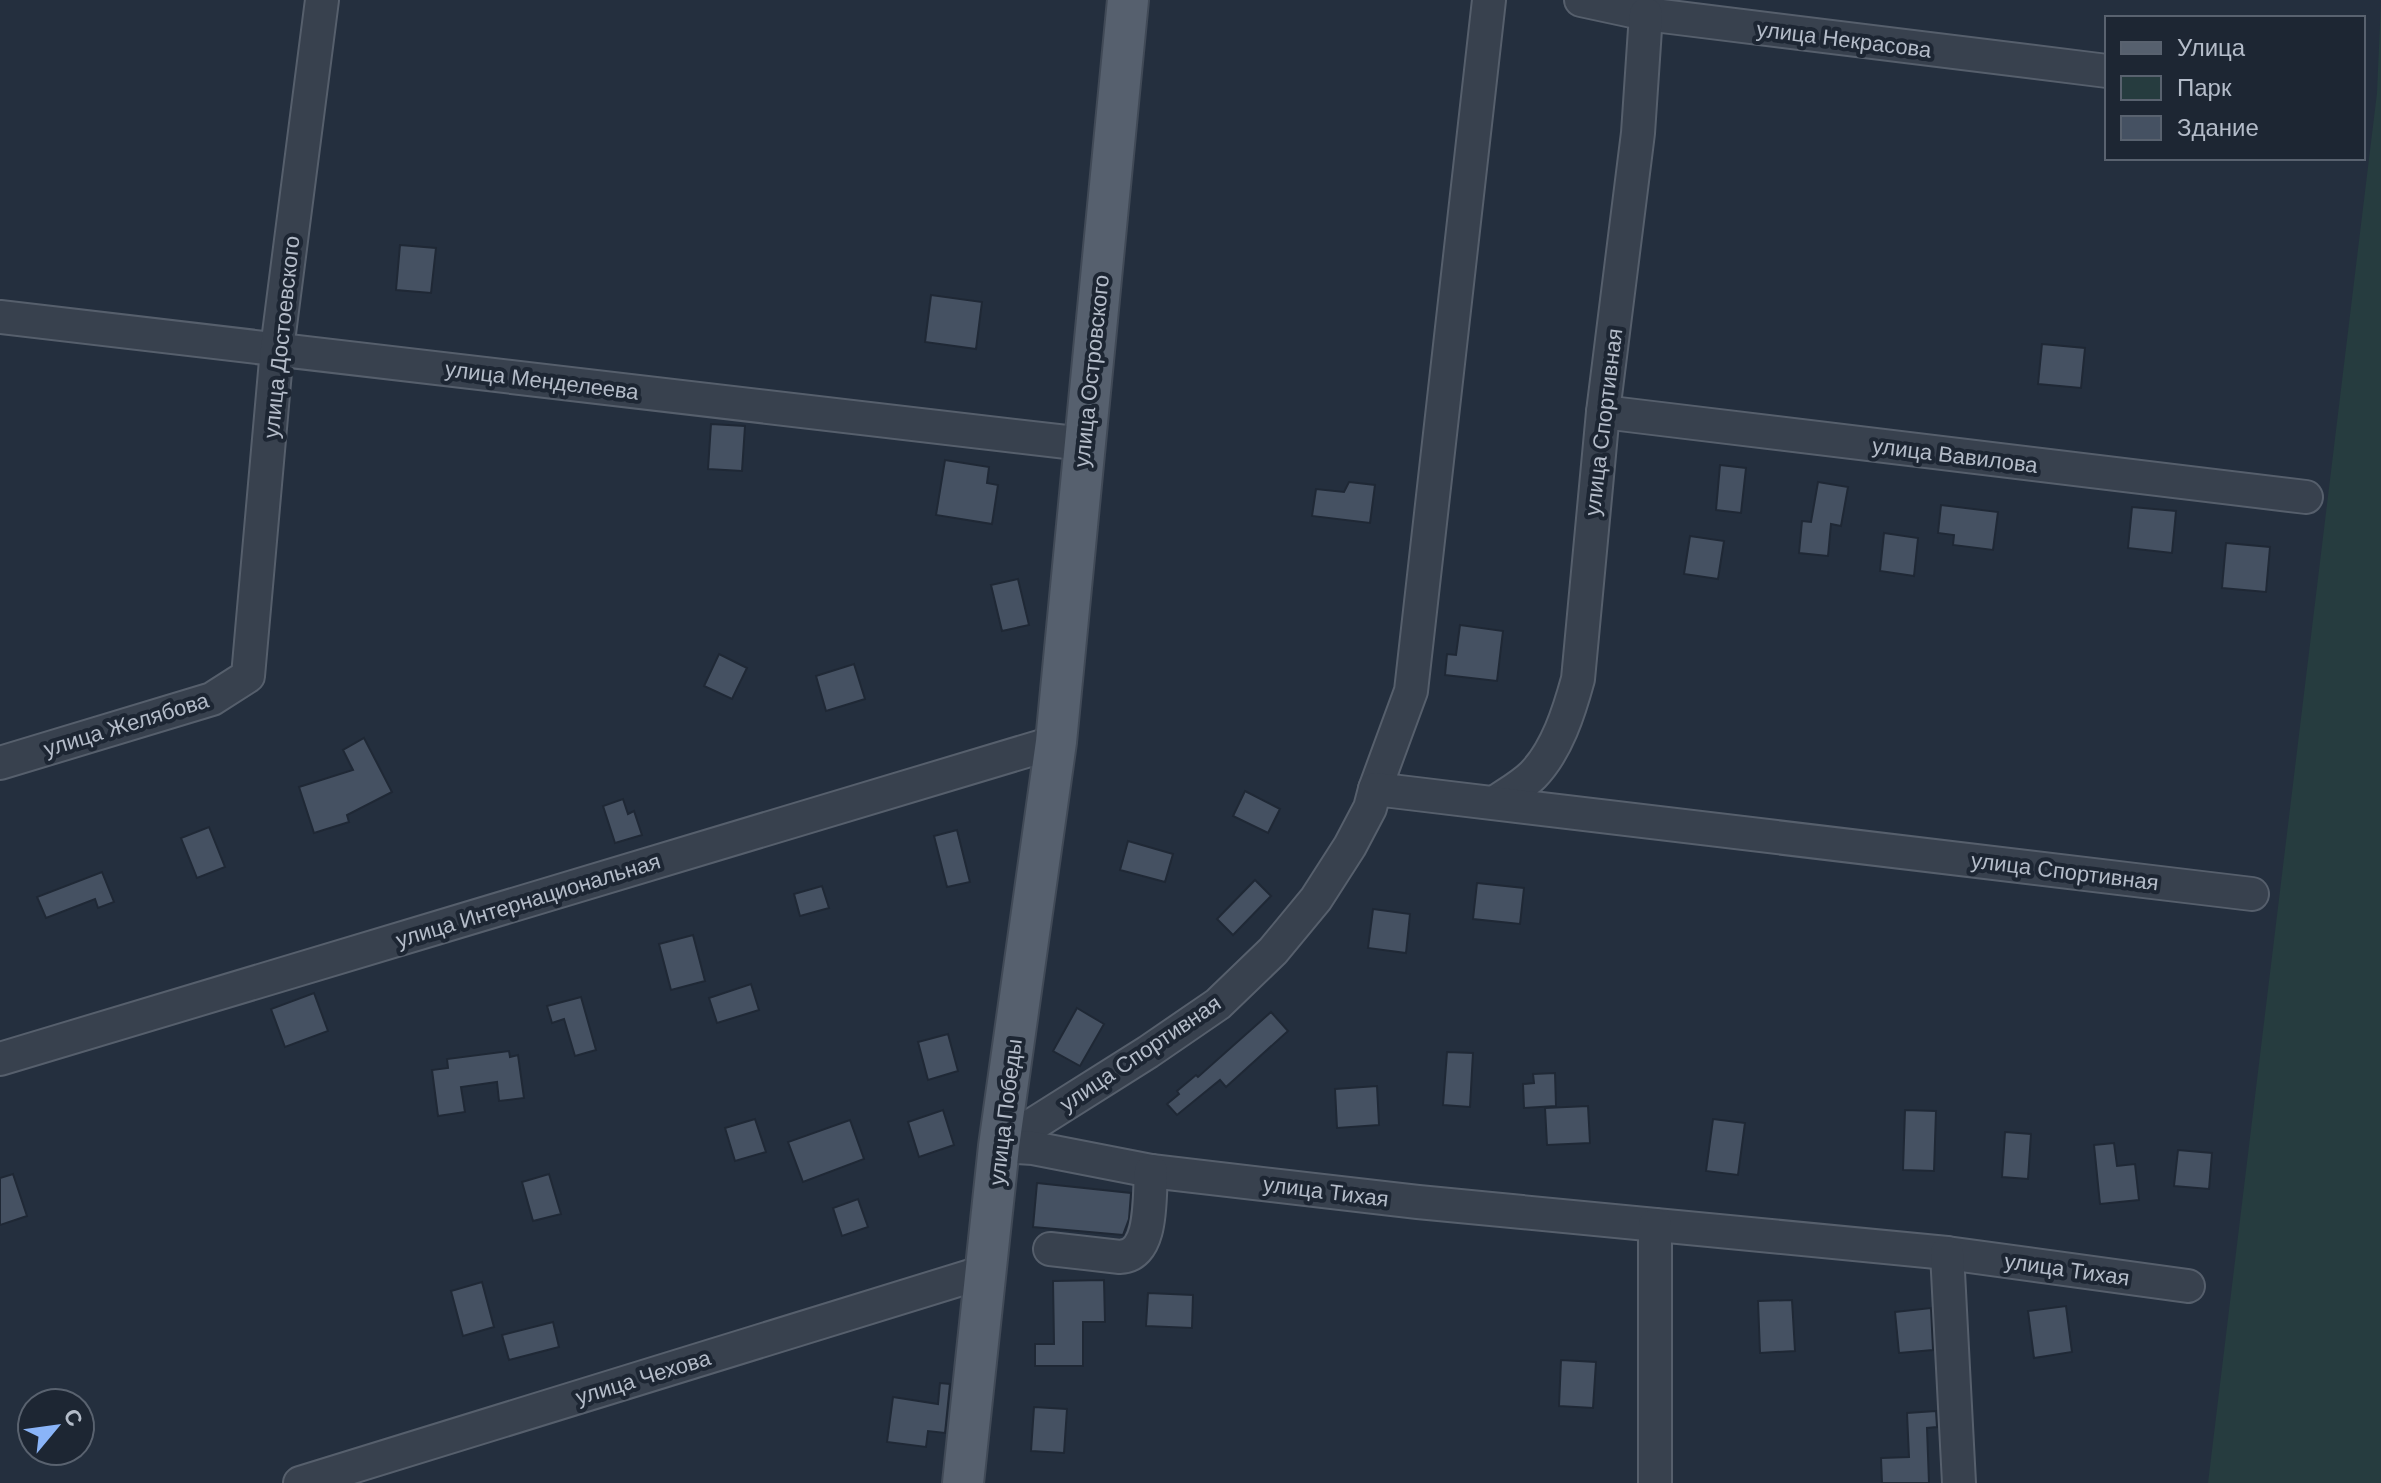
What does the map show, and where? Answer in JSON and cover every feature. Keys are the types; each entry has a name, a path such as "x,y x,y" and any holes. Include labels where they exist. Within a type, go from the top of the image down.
{"main road":[{"name":"улица Островского","path":"1056,742 1128,0"},
{"name":"улица Победы","path":"963,1483 999,1146 1056,742"}],"street":[{"name":"улица Достоевского","path":"248,676 277,349 322,0"},
{"name":"улица Спортивная","path":"999,1146 1218,1004 1273,951 1316,899 1370,808 1411,691 1489,0"},
{"name":"улица Некрасова","path":"1581,0 1646,14 2105,71"},
{"name":"улица Спортивная","path":"1497,801 1533,776 1547,756 1570,711 1578,679 1603,412 1638,133 1646,14"},
{"name":"улица Менделеева","path":"0,317 1084,444"},
{"name":"улица Вавилова","path":"1603,412 2306,497"},
{"name":"улица Желябова","path":"0,763 212,699 248,676"},
{"name":"улица Интернациональная","path":"0,1059 1056,742"},
{"name":"улица Спортивная","path":"1375,789 1497,801 2252,894"},
{"name":"улица Тихая","path":"999,1146 1033,1148 1151,1171 1418,1202 1947,1253 2188,1286"},
{"path":"1050,1249 1127,1257 1138,1249 1145,1239 1151,1171"},
{"path":"1655,1225 1655,1483"},
{"path":"1947,1253 1959,1483"},
{"name":"улица Чехова","path":"300,1483 987,1271"}],"green space":[{"path":"2381,1 2381,1483 2208,1483 2377,93"}],"building":[{"path":"400,245 436,248 431,293 396,290"},
{"path":"931,295 982,302 976,349 925,342"},
{"path":"2042,344 2085,348 2081,388 2038,384"},
{"path":"711,424 745,426 742,471 708,469"},
{"path":"945,460 989,467 987,483 998,485 992,524 936,515"},
{"path":"1720,465 1746,468 1741,513 1716,510"},
{"path":"1349,482 1375,485 1370,523 1312,516 1316,489 1344,492"},
{"path":"1818,482 1848,487 1841,526 1831,524 1828,556 1799,553 1802,521 1811,522"},
{"path":"1941,505 1998,512 1993,550 1953,545 1954,535 1938,533"},
{"path":"2132,507 2176,511 2172,553 2128,548"},
{"path":"1884,533 1918,538 1914,576 1880,571"},
{"path":"1690,536 1724,541 1718,579 1684,574"},
{"path":"2226,543 2270,547 2266,592 2222,588"},
{"path":"1018,579 1029,625 1002,631 991,585"},
{"path":"1460,625 1503,631 1497,681 1445,675 1447,654 1456,655"},
{"path":"719,654 747,668 732,699 704,686"},
{"path":"854,664 865,699 826,711 816,676"},
{"path":"364,738 392,792 347,815 349,822 314,833 299,787 353,770 343,750"},
{"path":"1245,791 1280,809 1268,833 1233,816"},
{"path":"623,799 628,814 634,811 642,835 615,843 603,806"},
{"path":"209,827 225,867 197,878 181,838"},
{"path":"957,830 970,882 947,887 934,836"},
{"path":"1128,841 1173,854 1165,882 1120,870"},
{"path":"102,872 114,902 98,908 95,899 46,918 37,897"},
{"path":"1255,880 1271,896 1233,935 1217,919"},
{"path":"1477,883 1524,888 1520,924 1473,919"},
{"path":"822,886 829,908 800,916 794,894"},
{"path":"1373,909 1410,914 1406,953 1368,948"},
{"path":"693,935 705,981 671,990 659,944"},
{"path":"751,984 759,1010 717,1023 709,998"},
{"path":"314,993 328,1031 285,1047 271,1009"},
{"path":"581,997 596,1050 575,1056 564,1019 552,1023 547,1006"},
{"path":"1077,1008 1104,1024 1080,1066 1053,1051"},
{"path":"1271,1012 1288,1031 1226,1087 1220,1080 1177,1115 1167,1104 1179,1094 1177,1091 1196,1075 1198,1077"},
{"path":"948,1034 958,1071 928,1080 918,1042"},
{"path":"509,1051 510,1057 518,1055 524,1098 499,1101 497,1082 461,1087 465,1112 438,1116 432,1070 448,1068 447,1059"},
{"path":"1447,1052 1473,1053 1470,1107 1443,1105"},
{"path":"1555,1073 1556,1106 1524,1108 1523,1084 1534,1083 1533,1074"},
{"path":"1377,1086 1379,1125 1337,1128 1335,1089"},
{"path":"1588,1106 1590,1143 1547,1145 1545,1108"},
{"path":"943,1110 954,1145 919,1157 908,1122"},
{"path":"1905,1110 1936,1111 1934,1171 1903,1170"},
{"path":"755,1119 766,1152 735,1161 725,1128"},
{"path":"1713,1119 1745,1123 1738,1175 1706,1171"},
{"path":"850,1120 864,1159 803,1182 788,1142"},
{"path":"2005,1132 2031,1134 2028,1179 2002,1177"},
{"path":"2114,1143 2117,1166 2135,1164 2139,1200 2100,1204 2094,1145"},
{"path":"2178,1150 2212,1153 2209,1189 2174,1186"},
{"path":"13,1174 27,1216 0,1225 0,1178"},
{"path":"549,1174 561,1214 533,1221 522,1182"},
{"path":"1037,1183 1131,1193 1129,1219 1123,1235 1033,1227"},
{"path":"858,1199 868,1227 842,1236 833,1208"},
{"path":"1104,1280 1105,1322 1083,1322 1083,1366 1035,1366 1035,1344 1054,1344 1053,1281"},
{"path":"482,1282 494,1327 463,1336 451,1291"},
{"path":"1148,1293 1193,1295 1192,1328 1146,1326"},
{"path":"1792,1300 1795,1351 1760,1353 1758,1301"},
{"path":"2066,1306 2072,1352 2034,1358 2028,1311"},
{"path":"1931,1308 1933,1350 1899,1353 1895,1312"},
{"path":"553,1322 559,1347 509,1360 502,1335"},
{"path":"1561,1360 1596,1362 1593,1408 1559,1406"},
{"path":"940,1383 950,1384 945,1433 928,1431 926,1447 887,1442 893,1397 938,1404"},
{"path":"1034,1407 1067,1409 1064,1453 1031,1451"},
{"path":"1936,1411 1937,1427 1927,1428 1929,1483 1882,1483 1881,1458 1909,1457 1907,1413"}]}
